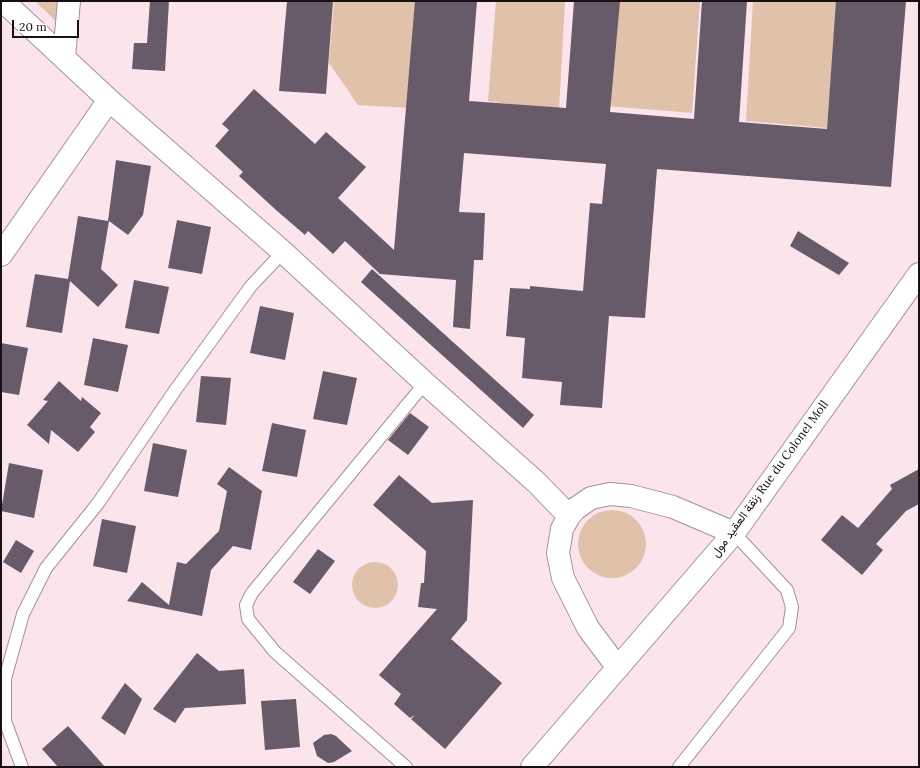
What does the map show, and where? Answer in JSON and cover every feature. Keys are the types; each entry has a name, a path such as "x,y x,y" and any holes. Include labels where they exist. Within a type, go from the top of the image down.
{"street":[{"path":"3,1 109,100 283,252 425,383 537,483 569,516"},
{"path":"64,57 69,1"},
{"path":"1,255 109,100"},
{"name":"زنقة العقيد مول Rue du Colonel Moll","path":"532,767 734,533 919,274"},
{"path":"618,668 588,628 563,578 558,553 562,529 569,516 575,509 591,498 610,494 631,496 680,510 734,533"}],"lane":[{"path":"22,767 5,721 5,679 23,614 46,568 99,502 176,389 251,286 283,252"},
{"path":"406,767 275,652 248,619 246,605 252,593 425,383"},
{"path":"679,767 789,628 792,606 787,590 734,533"}],"shaded area":[{"path":"35,1 65,1 63,28"},
{"path":"334,1 419,1 410,108 358,105 329,63"},
{"path":"496,1 565,1 559,111 488,101"},
{"path":"614,1 700,1 692,113 606,106"},
{"path":"753,1 837,1 827,128 746,121"},
{"path":"612,510 625,513 636,520 643,531 646,544 643,557 636,568 625,575 612,578 599,575 588,568 581,557 578,544 581,531 588,520 599,513"},
{"path":"380,562 384,563 394,572 397,576 397,594 388,604 380,608 370,608 362,604 353,594 352,580 356,572 366,563"}],"building":[{"path":"150,1 169,1 165,71 132,69 134,43 147,43"},
{"path":"287,1 333,1 326,94 279,91"},
{"path":"415,1 477,1 469,101 566,108 574,1 620,1 610,112 694,119 702,1 747,1 739,122 827,129 836,1 906,1 891,187 657,169 645,318 609,316 602,408 560,405 562,382 522,378 525,338 506,336 510,288 530,289 530,286 583,291 590,203 602,204 606,164 464,153 459,212 485,213 483,260 474,260 470,329 453,327 456,280 380,274 345,241 333,254 308,231 305,235 276,210 239,176 243,172 215,146 229,130 222,124 254,89 315,144 326,132 366,167 338,198 394,250"},
{"path":"116,160 151,166 143,215 128,235 109,221 101,269 118,285 98,307 70,281 62,333 26,327 35,274 68,279 78,216 108,221"},
{"path":"177,220 211,227 202,274 168,268"},
{"path":"798,231 849,263 839,275 790,246"},
{"path":"372,269 534,415 523,428 361,282"},
{"path":"134,280 169,287 159,334 125,328"},
{"path":"260,306 294,313 285,360 250,353"},
{"path":"93,338 128,345 118,392 84,385"},
{"path":"1,343 28,348 19,395 1,392"},
{"path":"323,371 357,378 347,425 313,419"},
{"path":"201,376 231,378 226,425 196,422"},
{"path":"59,381 81,401 82,397 101,413 90,427 95,432 78,452 51,430 49,444 27,425 48,401 43,400"},
{"path":"410,413 429,427 408,455 388,440"},
{"path":"272,423 306,430 297,477 262,471"},
{"path":"153,443 187,450 178,497 144,491"},
{"path":"9,463 43,470 34,518 1,511"},
{"path":"229,467 262,491 251,550 233,546 211,570 202,616 127,601 142,582 169,605 177,562 186,564 219,531 227,491 217,484"},
{"path":"919,469 919,504 906,511 876,544 883,550 862,575 821,540 842,515 858,528 892,489 890,485"},
{"path":"399,475 432,503 473,500 467,620 451,639 502,683 445,749 411,719 415,715 410,718 394,704 401,694 379,675 437,609 418,607 421,583 424,583 426,551 373,505"},
{"path":"102,519 136,526 127,573 93,566"},
{"path":"16,540 34,551 21,573 3,562"},
{"path":"318,549 335,561 310,594 293,582"},
{"path":"197,653 219,671 244,669 246,704 185,708 175,723 153,709"},
{"path":"125,683 142,699 125,735 101,718"},
{"path":"296,699 300,747 265,750 261,701"},
{"path":"68,726 105,767 58,767 42,749"},
{"path":"331,734 336,736 352,751 334,762 328,763 317,756 313,743 324,735"}]}
